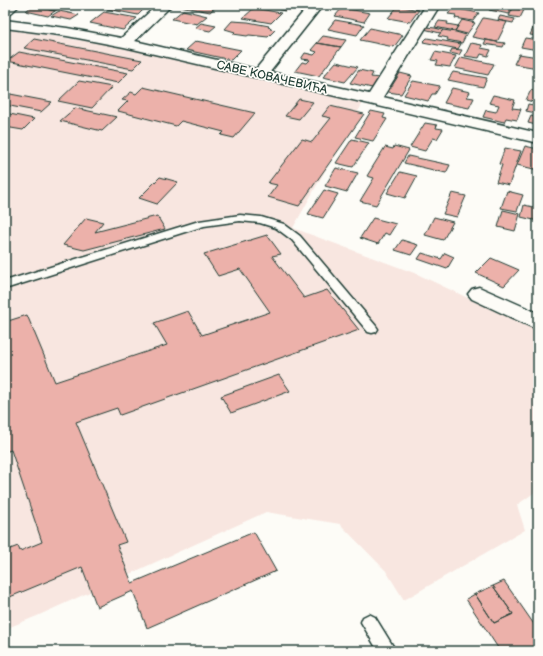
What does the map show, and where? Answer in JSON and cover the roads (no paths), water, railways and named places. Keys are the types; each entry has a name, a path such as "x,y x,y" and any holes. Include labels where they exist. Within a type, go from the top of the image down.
{"street":[{"path":"5,11 14,5"},
{"path":"124,43 165,5"},
{"path":"260,74 316,5"},
{"path":"373,100 433,5"},
{"name":"САВЕ КОВАЧЕВИЋА","path":"5,24 67,32 124,43 538,138"},
{"path":"479,294 538,322"}],"lane":[{"path":"5,285 203,223 240,218 261,220 280,226 296,238 372,329"},
{"path":"368,622 388,651"}]}
